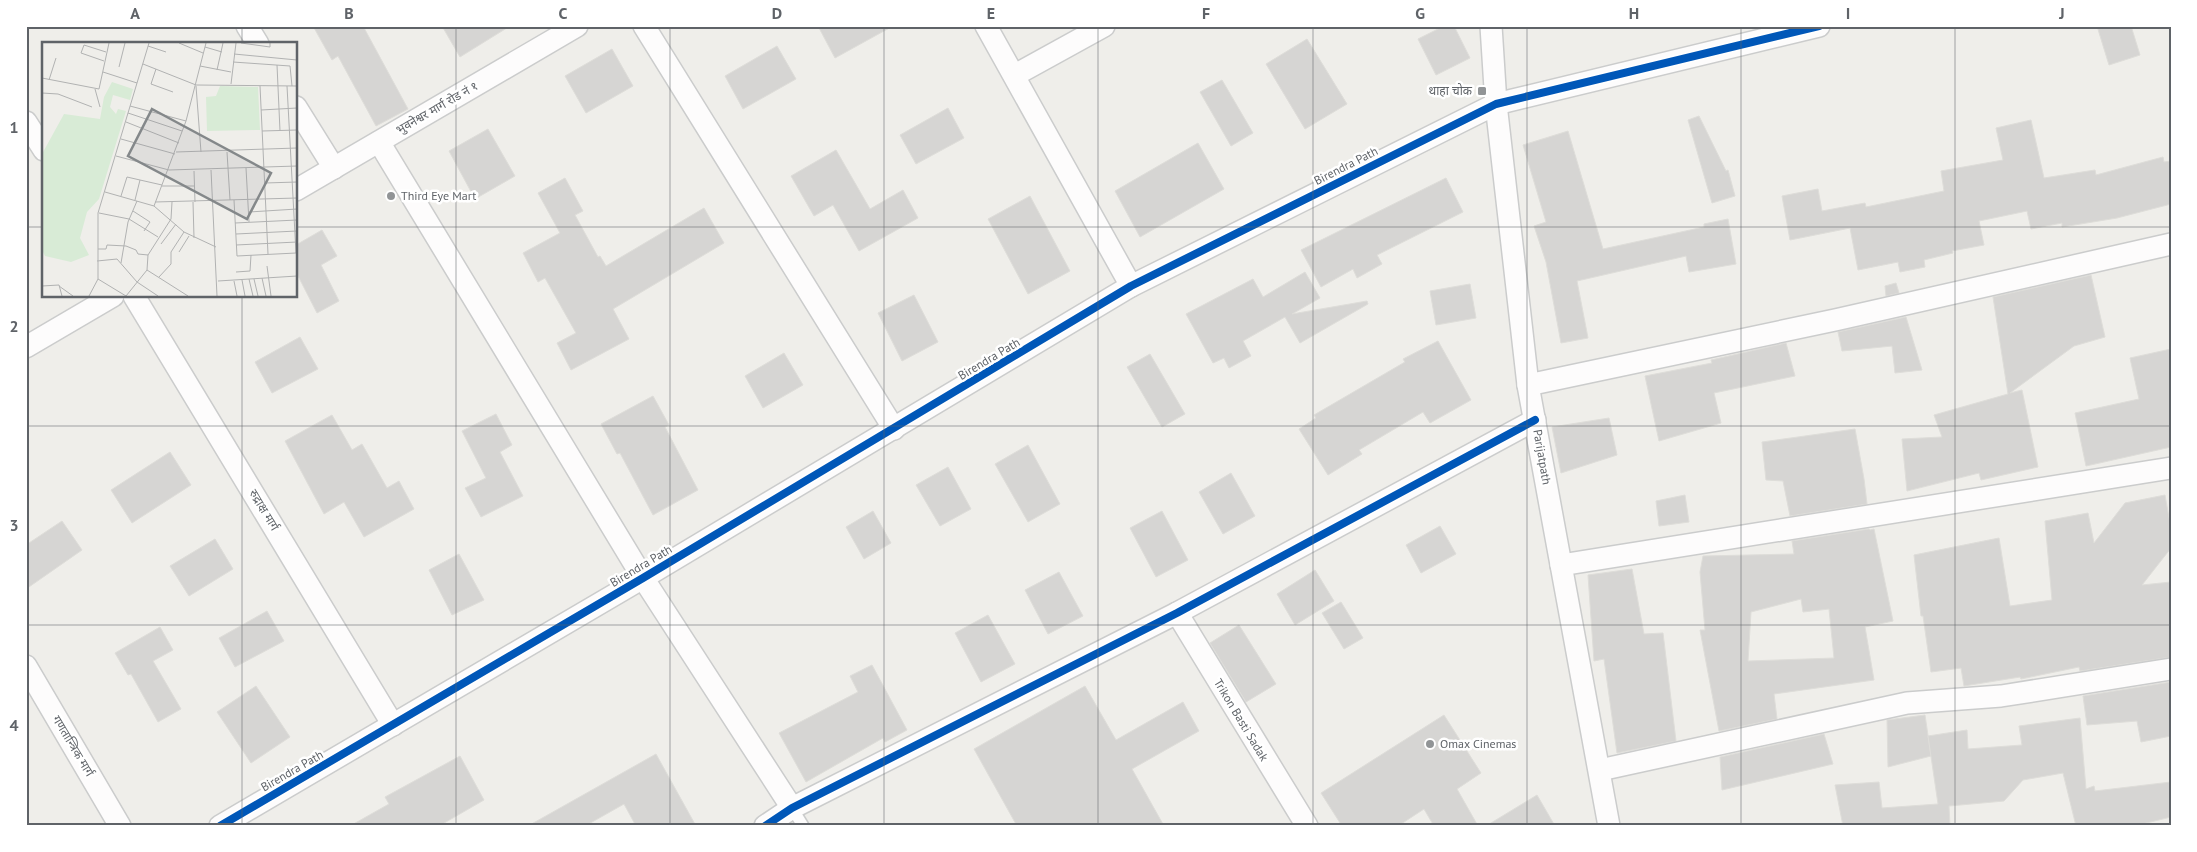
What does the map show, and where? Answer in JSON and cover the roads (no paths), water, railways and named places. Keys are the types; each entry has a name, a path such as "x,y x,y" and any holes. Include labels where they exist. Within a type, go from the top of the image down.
{"street":[{"path":"247,26 257,42"},
{"name":"भुवनेश्वर मार्ग रोड नं १","path":"298,189 577,26"},
{"path":"644,26 894,430"},
{"path":"986,26 1131,286"},
{"path":"1015,75 1104,26"},
{"name":"Parijatpath","path":"1490,26 1496,104 1528,385 1609,826"},
{"name":"Birendra Path","path":"220,826 894,430 1131,286 1496,104 1819,26"},
{"path":"298,110 334,168"},
{"path":"26,122 42,147"},
{"path":"379,142 643,578 798,817"},
{"path":"1528,385 1835,320 2171,244"},
{"path":"26,347 110,298"},
{"name":"रुद्राक्ष मार्ग","path":"135,298 393,725"},
{"path":"765,826 798,817 1535,420"},
{"path":"1561,565 2171,468"},
{"name":"Trikon Basti Sadak","path":"1177,613 1306,826"},
{"name":"गणतान्त्रिक मार्ग","path":"26,666 120,826"},
{"path":"1600,770 1907,703 2001,696 2171,669"}],"place":[{"name":"थाहा चोक","path":"1482,91"},
{"name":"Third Eye Mart","path":"391,196"},
{"name":"Omax Cinemas","path":"1430,744"}]}
